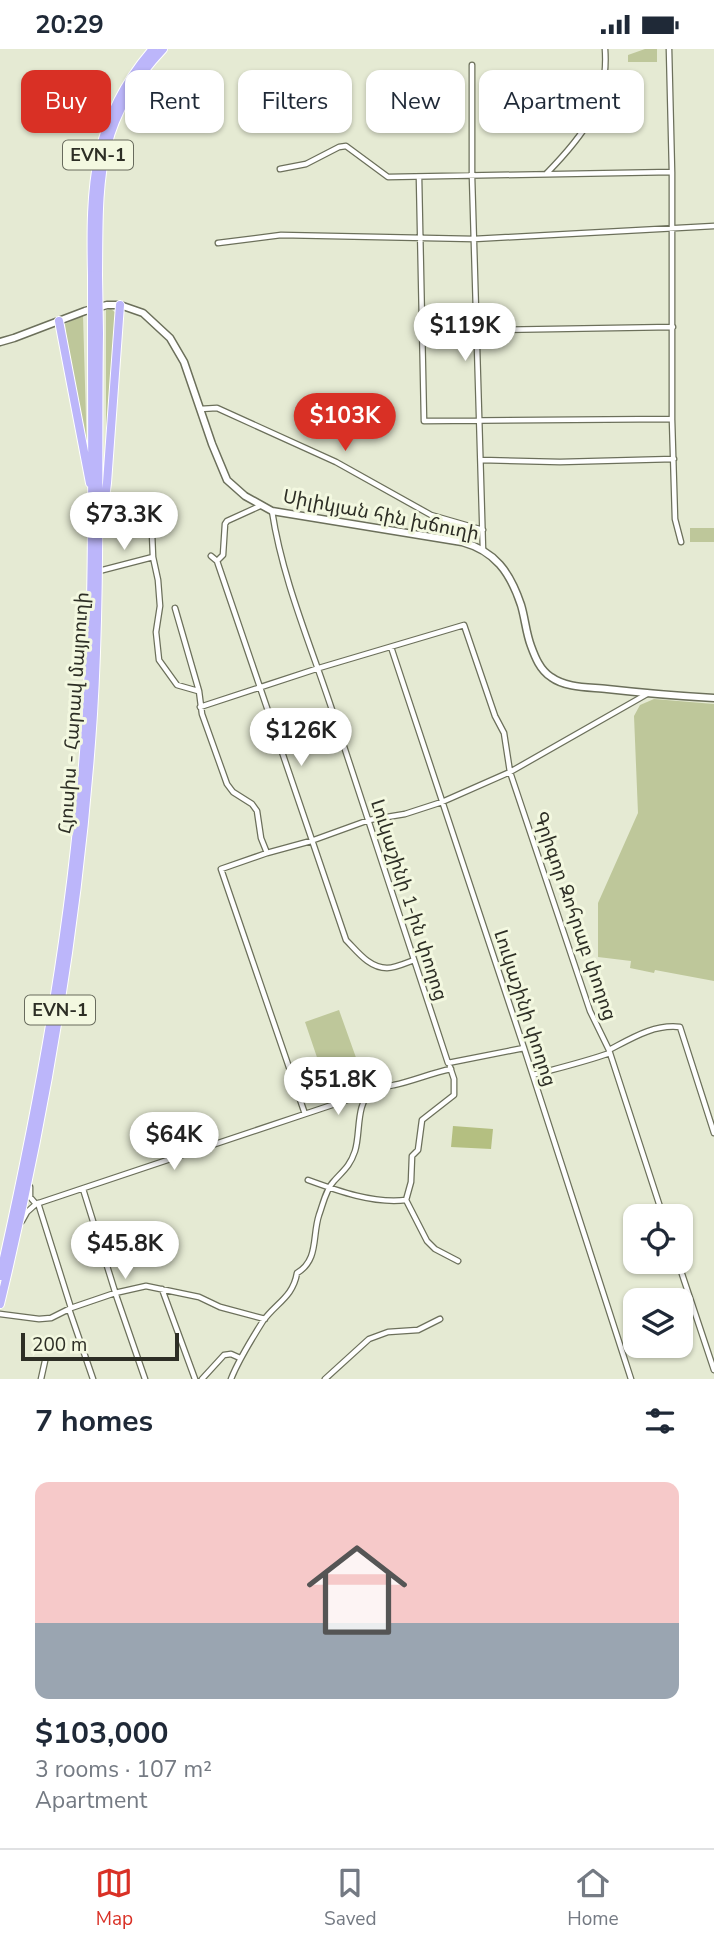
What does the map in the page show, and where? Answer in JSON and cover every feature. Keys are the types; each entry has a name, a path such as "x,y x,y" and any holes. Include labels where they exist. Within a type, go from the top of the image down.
{"highway":[{"name":"Հյուսիս - Հարավ մայրուղի","path":"0,1276 53,1014 71,883 86,725 91,613 95,264 99,191 107,145 116,118 129,93 160,50"},
{"path":"99,513 106,490 120,305"},
{"path":"59,321 92,491"},
{"name":"Հյուսիս - Հարավ մայրուղի","path":"0,1304 30,1175 57,1028 82,842 92,723 99,571 95,333"}],"street":[{"path":"546,174 584,131 594,114 602,89 605,49"},
{"path":"668,49 672,172 675,519 681,542"},
{"path":"472,65 472,176 483,550"},
{"path":"280,169 306,163 346,146 387,177 672,172"},
{"path":"419,177 424,421 673,419"},
{"path":"218,243 281,235 474,239 714,226"},
{"path":"0,342 96,308 120,305"},
{"name":"Սիլիկյան հին խճուղի","path":"120,305 144,313 170,338 190,373 212,444 227,480 244,496 272,511 462,542 483,550 494,557 507,574 521,605 527,636 535,658 549,676 561,682 573,686 714,698"},
{"path":"422,331 673,327"},
{"path":"200,409 217,408 336,463 430,515 483,530"},
{"path":"481,460 559,462 674,459"},
{"path":"217,561 223,555 227,521 260,506"},
{"name":"Լուկաշինի 1-ին փողոց","path":"272,511 276,539 291,592 449,1066"},
{"path":"148,521 158,580 160,606 156,632 159,660 177,685 199,691"},
{"path":"211,556 217,561 346,940 367,961 376,965 387,968 414,960"},
{"path":"99,571 153,557"},
{"path":"175,608 199,691 200,707 227,784 257,811 261,838 267,853"},
{"name":"Գրիգոր Զոհրաբ փողոց","path":"391,647 464,625 495,716 504,733 510,772 590,1011 609,1052 659,1204"},
{"path":"200,707 391,647"},
{"name":"Լուկաշինի փողոց","path":"391,647 631,1379"},
{"path":"304,1114 221,869 369,820 405,814 442,802 510,772 648,693"},
{"path":"533,1075 581,1063 609,1052 643,1032 669,1025 680,1027 714,1133"},
{"path":"16,1232 27,1212 37,1203 353,1098 366,1097 378,1088 449,1066 524,1048"},
{"path":"449,1066 454,1079 454,1095 422,1120 418,1150 412,1156 407,1201 427,1241 435,1249 458,1261"},
{"path":"231,1379 240,1358 265,1319 290,1293 297,1273 305,1268 311,1259 317,1224 329,1187 348,1167 352,1158 366,1097"},
{"path":"30,1175 30,1197 37,1203 93,1379"},
{"path":"308,1180 392,1202 407,1201"},
{"path":"83,1189 145,1379"},
{"path":"682,1274 714,1370"},
{"path":"0,1314 51,1318 70,1308 146,1286 199,1297 220,1307 265,1319"},
{"path":"162,1290 195,1379"},
{"path":"325,1379 369,1339 388,1332 418,1330 440,1319"},
{"path":"202,1379 224,1355 231,1354 240,1358"},
{"path":"41,1379 45,1361"}],"green space":[{"path":"645,49 657,49 657,62 628,62 628,55"},
{"path":"111,309 116,313 106,462 106,310"},
{"path":"83,315 87,454 65,324"},
{"path":"690,528 714,528 714,542 690,542"},
{"path":"654,699 714,704 714,981 655,970 654,973 630,968 631,961 598,957 598,903 638,813 634,716 640,705"},
{"path":"339,1010 359,1066 324,1078 305,1022"},
{"path":"453,1126 493,1129 491,1149 451,1147"}]}
